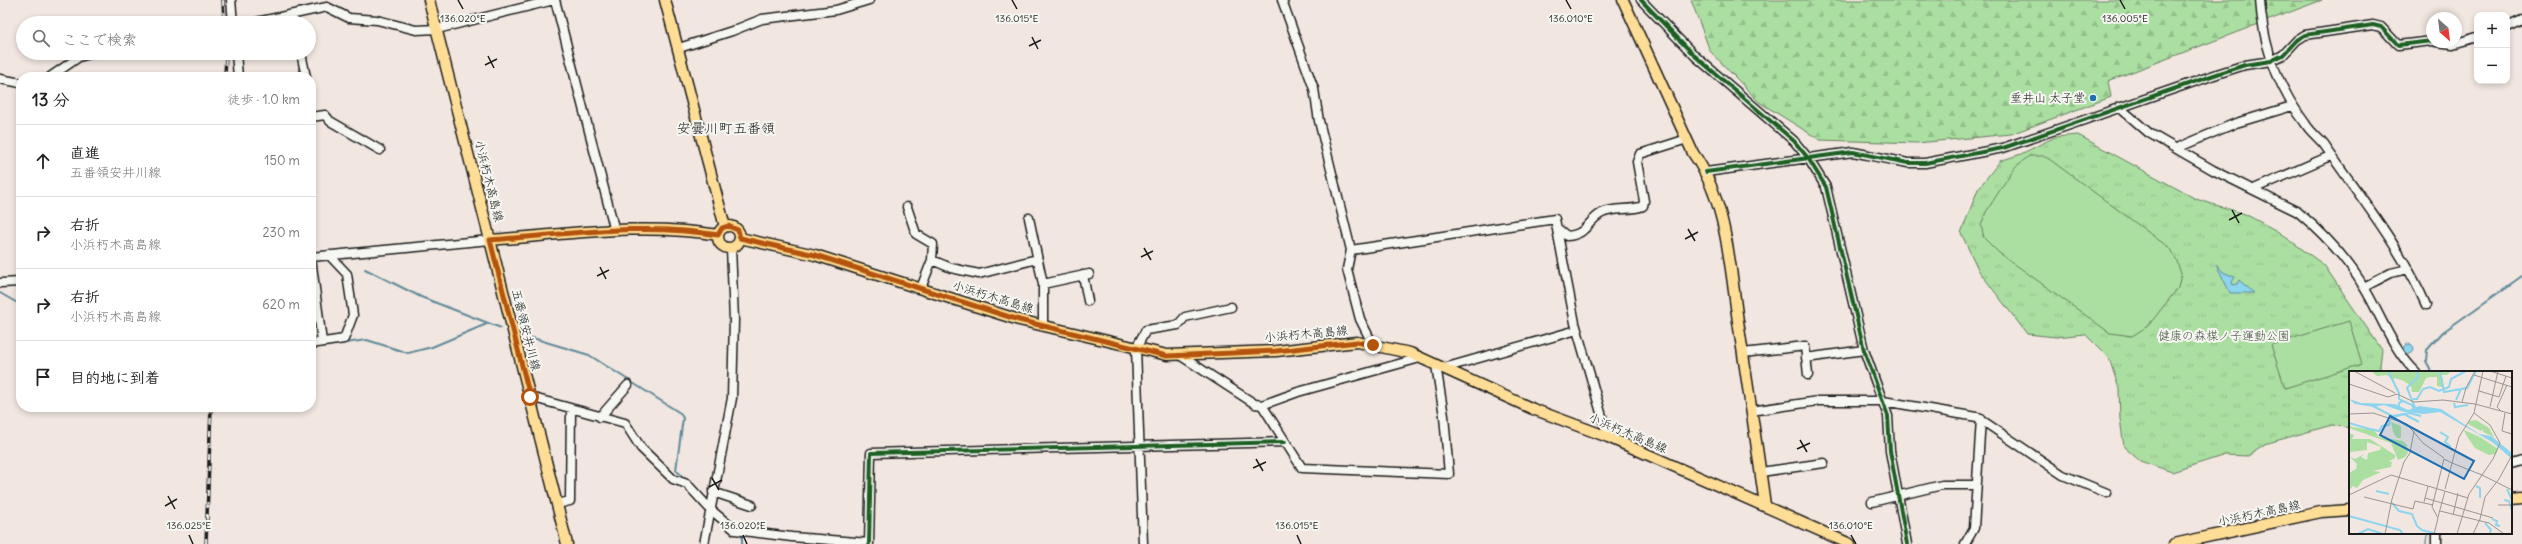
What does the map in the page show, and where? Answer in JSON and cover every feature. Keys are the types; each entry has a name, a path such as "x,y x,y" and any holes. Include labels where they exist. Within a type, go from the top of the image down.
{"main road":[{"name":"小浜朽木高島線","path":"430,0 490,240 615,231 680,231 718,235"},
{"path":"665,0 679,48 725,226 718,235 721,245 731,248 738,245 740,238"},
{"path":"1624,0 1693,153 1706,172 1725,238 1765,505"},
{"name":"小浜朽木高島線","path":"725,226 735,228 740,238 815,255 1043,326 1167,356 1276,351 1357,342 1410,353 1533,409 1608,437 1765,505 1850,544"},
{"name":"五番領安井川線","path":"490,240 567,544"},
{"path":"2512,499 2522,498"},
{"name":"小浜朽木高島線","path":"2174,544 2321,512 2349,510"}],"street":[{"path":"231,0 232,16"},
{"path":"302,16 327,7 348,18 377,20 416,30 437,29 554,0 615,231"},
{"path":"679,48 732,32 762,19 836,10 870,0"},
{"path":"1282,0 1314,89 1318,121 1351,250 1347,269 1360,319 1373,345"},
{"path":"1640,0 1695,56 1783,132 1808,158 1826,187 1864,350 1888,416 1890,451 1907,544"},
{"path":"2260,0 2261,24 2271,61 2292,106 2396,247 2426,305"},
{"path":"2510,26 2522,20"},
{"path":"1706,172 1853,152 1908,163 1943,160 2016,144 2119,107 2245,65 2271,61 2283,55 2297,40 2305,35 2373,25 2381,27 2398,45 2426,43"},
{"path":"2462,41 2474,38"},
{"path":"57,72 75,60"},
{"path":"237,60 238,72"},
{"path":"302,60 305,72"},
{"path":"0,79 16,82"},
{"path":"2178,148 2229,125 2292,106"},
{"path":"2119,107 2149,133 2178,148 2213,170 2298,212 2309,221 2339,254 2364,286 2401,355 2415,371"},
{"path":"316,116 325,115 330,121 380,150"},
{"path":"1558,229 1566,236 1576,235 1586,230 1594,218 1604,212 1643,206 1644,201 1637,162 1640,154 1687,139"},
{"path":"2254,189 2330,156"},
{"path":"907,207 916,234 933,244 932,260 921,288"},
{"path":"1029,218 1043,284 1043,326"},
{"path":"1351,250 1465,231 1555,219 1578,330 1608,437"},
{"path":"316,257 490,240"},
{"path":"704,544 732,398 734,320 731,248"},
{"path":"316,343 344,339 352,315 346,274 329,255"},
{"path":"932,260 951,268 979,274 1037,259"},
{"path":"2364,286 2391,273 2408,269"},
{"path":"1043,284 1086,275 1088,301"},
{"path":"0,283 16,282"},
{"path":"316,296 322,342"},
{"path":"1143,544 1136,348 1146,330 1178,325 1185,317 1231,306"},
{"path":"1262,405 1302,468 1449,474 1440,367 1578,330"},
{"path":"1743,353 1805,346 1808,375"},
{"path":"1806,358 1864,350"},
{"path":"1181,356 1255,404 1262,405 1298,392 1420,358"},
{"path":"600,417 628,385"},
{"path":"530,397 625,423 641,448 673,479 687,484 710,509 735,530 792,537 869,543 871,452 1285,442"},
{"path":"1751,411 1818,401 1883,400 1948,411 1981,419 2063,475 2108,493"},
{"path":"557,504 570,501 571,409"},
{"path":"1965,544 1974,528 1975,485 1981,419"},
{"path":"2512,464 2522,461"},
{"path":"1760,472 1824,463"},
{"path":"1872,502 1942,485 1975,485"},
{"path":"713,492 752,505"}],"green space":[{"path":"1691,0 2322,0 2108,81 2111,97 2011,134 1917,143 1820,140 1759,102 1710,51"},
{"name":"健康の森楳ノ子運動公園","path":"2078,135 2196,199 2245,214 2277,231 2324,265 2382,350 2381,371 2349,371 2349,428 2332,425 2268,443 2248,456 2225,455 2172,472 2140,461 2124,447 2120,419 2119,389 2109,358 2085,334 2056,337 2027,334 1979,271 1961,233 1978,189 2000,161 2021,154 2055,137"},
{"path":"2029,156 2045,156 2171,249 2181,274 2178,288 2148,326 2132,336 2110,333 1998,252 1984,238 1981,225 1986,212 2014,168"},
{"path":"2349,321 2362,364 2285,388 2271,345"}],"water":[{"path":"2216,264 2223,272 2235,277 2232,282 2233,285 2237,284 2239,280 2254,293 2230,293"},
{"path":"2407,344 2411,344 2413,345 2413,353 2407,354 2404,351 2404,347"}],"waterway":[{"path":"365,269 421,297 501,328"},
{"path":"2431,371 2426,361 2427,350 2443,332 2522,276"},
{"path":"0,293 16,302"},
{"path":"324,346 367,340 408,353 432,347 489,323"},
{"path":"526,336 589,355 680,413 683,418 676,470 686,480"},
{"path":"2426,544 2428,534"},
{"path":"742,535 742,544"}],"railway":[{"path":"223,0 224,16"},
{"path":"225,72 226,60"},
{"path":"206,544 211,412"}],"cycle path":[{"path":"1641,0 1695,56 1794,141 1808,158 1826,187 1864,350 1888,416 1890,451 1907,544"},
{"path":"1706,172 1853,152 1908,163 1925,163 2003,148 2220,73 2245,65 2271,61 2283,55 2297,40 2305,35 2373,25 2381,27 2398,45 2426,42"},
{"path":"869,544 871,453 1285,442"}],"place":[{"name":"垂井山 太子堂","path":"2093,98"}],"district":[{"name":"安曇川町五番領","path":"726,128"}],"route":[{"path":"530,397 490,240 615,231 706,232 718,235 719,231 725,226 732,226 738,230 740,238 815,255 1019,320 1167,356 1276,351 1357,342 1373,345"}]}
